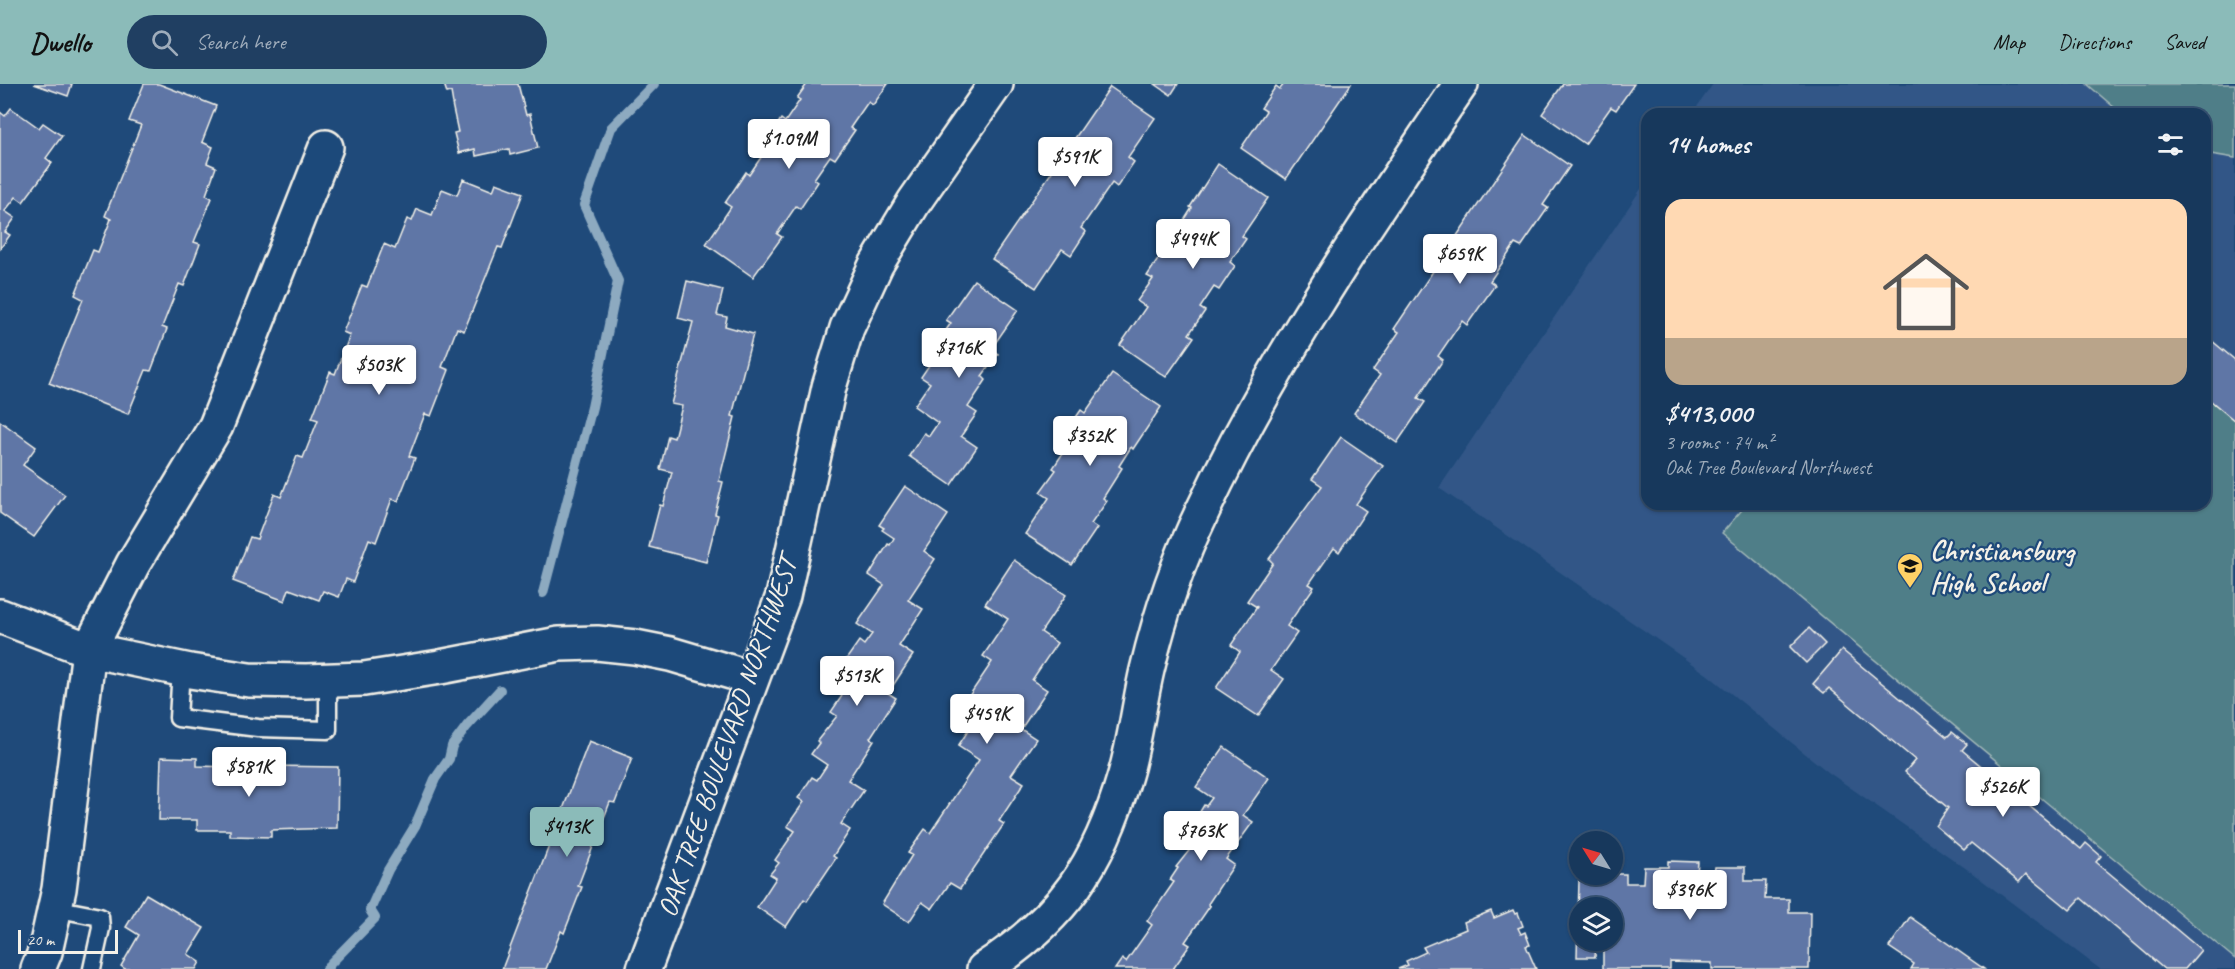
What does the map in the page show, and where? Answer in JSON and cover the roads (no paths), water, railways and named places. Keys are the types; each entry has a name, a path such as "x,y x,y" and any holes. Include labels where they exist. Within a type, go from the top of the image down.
{"street":[{"name":"OAK TREE BOULEVARD NORTHWEST","path":"644,969 783,596 829,387 847,328 876,265 914,202 996,84"},
{"path":"984,969 1006,955 1043,925 1073,891 1104,838 1125,774 1141,693 1163,606 1202,511 1250,416 1313,309 1461,84"},
{"path":"38,969 45,952 58,889 89,650 133,564 216,426 326,147"},
{"path":"3,625 89,650 249,680 364,680 559,645 597,643 670,654 751,678"}],"lane":[{"path":"181,669 178,718 258,728 328,730 328,681"},
{"path":"54,908 100,917 101,928 92,969"}],"waterway":[{"path":"543,593 592,407 618,281 584,205 611,128 654,84"},
{"path":"327,969 375,918 370,910 388,870 415,826 435,779 449,759 452,746 500,690"}],"place":[{"name":"Christiansburg High School","path":"1910,589"}]}
